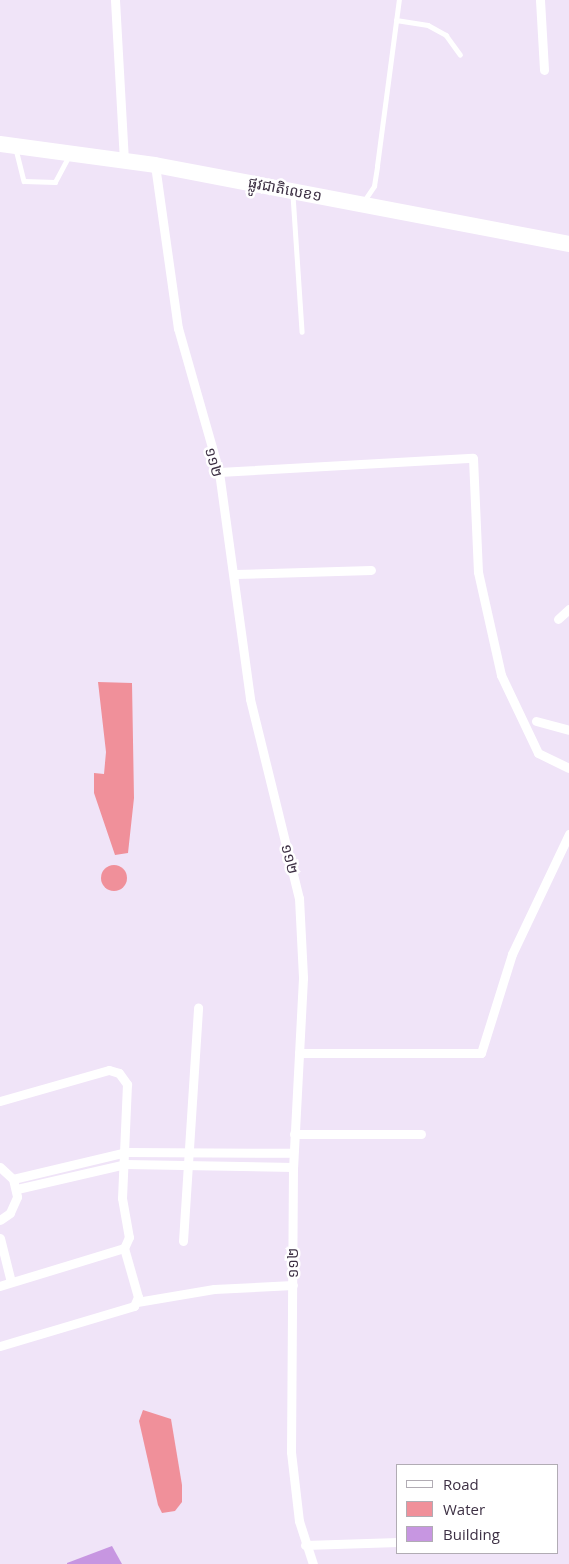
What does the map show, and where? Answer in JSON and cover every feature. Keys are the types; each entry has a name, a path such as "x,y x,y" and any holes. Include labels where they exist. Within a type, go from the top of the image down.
{"highway":[{"name":"ផ្លូវជាតិលេខ១","path":"8,145 155,165 569,244"}],"street":[{"path":"116,0 124,160"},
{"path":"540,0 544,70"},
{"name":"១១២","path":"155,165 178,328 219,472 250,699 299,898 303,978 293,1153 291,1452 306,1545 313,1564"},
{"path":"219,472 473,458 478,572 501,674 538,753 569,768"},
{"path":"234,574 371,570"},
{"path":"558,619 569,610"},
{"path":"536,721 569,730"},
{"path":"299,1053 480,1053 512,954 569,834"},
{"path":"183,1241 198,1007"},
{"path":"0,1101 109,1070 120,1073 127,1084 126,1152 122,1198 128,1237 124,1248 137,1302"},
{"path":"294,1134 420,1134"},
{"path":"13,1179 126,1152 293,1153"},
{"path":"17,1188 125,1164 293,1167"},
{"path":"0,1167 13,1179 17,1188 15,1205 0,1220"},
{"path":"0,1238 10,1282"},
{"path":"0,1286 124,1248"},
{"path":"0,1346 137,1302 214,1289 293,1285"},
{"path":"306,1545 396,1542"}],"lane":[{"path":"362,204 374,186 399,0"},
{"path":"396,20 428,26 446,35 460,54"},
{"path":"8,145 24,181 55,182 71,153"},
{"path":"293,191 302,332"}],"water":[{"path":"98,682 132,683 134,798 128,853 115,855 94,793 94,773 104,774 106,752"},
{"path":"114,865 123,869 127,878 123,887 114,891 105,887 101,878 105,869"},
{"path":"143,1410 171,1419 182,1485 182,1502 175,1511 162,1513 158,1505 139,1421"}],"building":[{"path":"112,1546 122,1564 67,1564 67,1563"}]}
